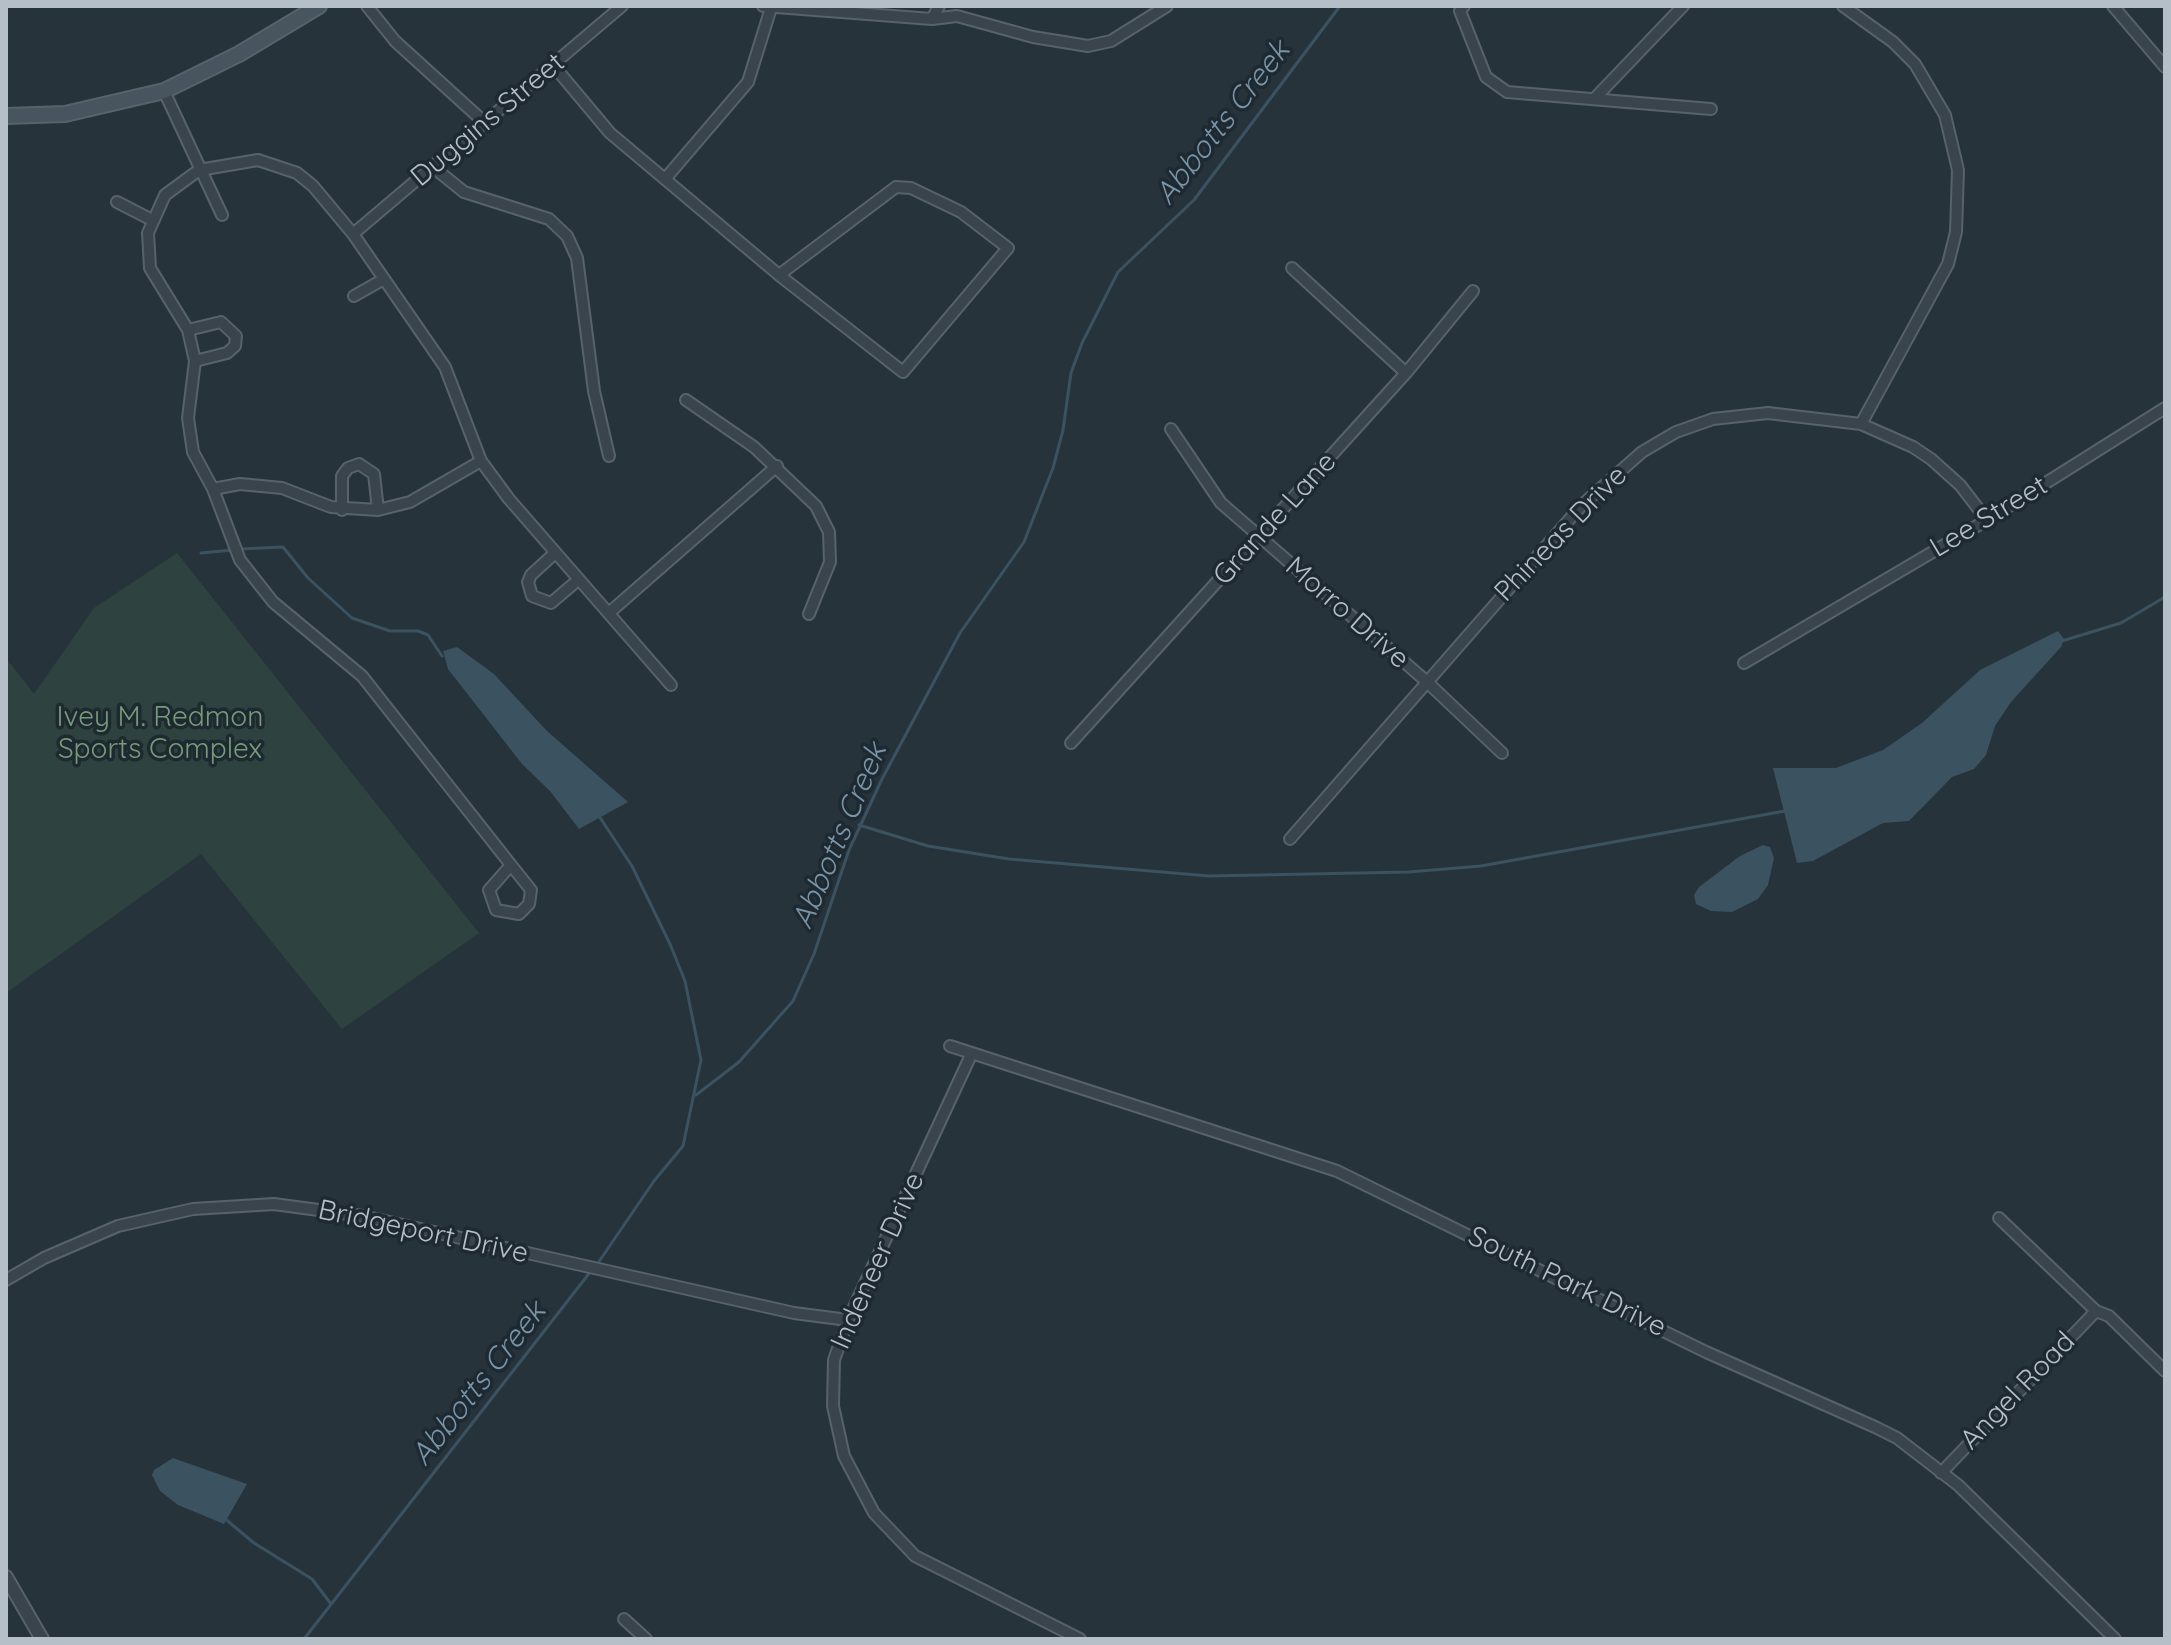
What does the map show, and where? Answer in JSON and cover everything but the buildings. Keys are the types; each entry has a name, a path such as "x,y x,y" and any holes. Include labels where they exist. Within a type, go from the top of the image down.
{"main road":[{"path":"6,116 65,114 115,105 164,91 239,54 319,6"}],"street":[{"path":"367,6 395,41 484,122"},
{"name":"Duggins Street","path":"353,234 622,6"},
{"path":"932,19 939,6"},
{"path":"665,179 748,82 767,7 932,19 957,16 1033,37 1088,46 1111,41 1167,6"},
{"path":"1596,97 1683,6"},
{"path":"1843,6 1893,42 1915,64 1945,115 1958,170 1956,232 1948,264 1861,424"},
{"path":"2113,6 2165,67"},
{"path":"1462,8 1486,77 1495,87 1507,92 1596,97 1711,109"},
{"path":"553,65 593,116 779,275 903,372 1008,248 961,212 911,188 896,187 779,275"},
{"path":"164,91 222,215"},
{"path":"511,865 489,890 496,910 519,914 529,904 531,890 362,676 273,602 240,560 213,489 193,452 188,418 195,361 188,330 150,268 147,241 152,220 165,195 199,170 243,161 275,163 297,173 313,186 353,234 445,367 481,461 555,553 671,685"},
{"path":"433,167 464,192 549,219 567,236 577,258 594,391 609,456"},
{"path":"117,202 152,220"},
{"path":"1292,268 1406,373"},
{"path":"354,296 384,279"},
{"name":"Grande Lane","path":"1071,743 1406,373 1473,291"},
{"path":"188,330 221,322 236,336 235,346 227,353 195,361"},
{"path":"686,400 777,466 816,506 829,532 830,562 809,614"},
{"name":"Lee Street","path":"1744,663 1987,520 2165,408"},
{"name":"Phineas Drive","path":"1290,839 1582,505 1658,441 1694,424 1743,415 1797,414 1861,424 1913,447 1946,471 1987,520"},
{"name":"Morro Drive","path":"1171,429 1221,503 1426,681 1502,753"},
{"path":"213,489 240,484 282,488 342,510 378,510 410,502 481,461"},
{"path":"342,510 342,476 348,468 359,464 374,474 378,510"},
{"path":"610,612 777,466"},
{"path":"555,553 531,575 528,582 532,596 551,603 578,580"},
{"name":"South Park Drive","path":"950,1046 1337,1171 1706,1352 1897,1438 2018,1541 2115,1639"},
{"name":"Indeneer Drive","path":"971,1055 848,1320 834,1360 833,1406 844,1456 874,1513 915,1556 1080,1639"},
{"name":"Bridgeport Drive","path":"6,1280 44,1258 118,1226 193,1209 274,1204 363,1216 794,1313 848,1320"},
{"name":"Angel Road","path":"1999,1218 2096,1311 2109,1316 2165,1371"},
{"name":"Angel Road","path":"1941,1473 2096,1311"},
{"path":"6,1577 42,1639"},
{"path":"624,1619 646,1639"}],"green space":[{"name":"Ivey M. Redmon Sports Complex","path":"177,553 479,933 342,1029 201,854 6,993 6,658 34,694 94,608"}],"water":[{"path":"2058,631 2064,639 2061,647 2011,702 1995,726 1986,755 1974,769 1952,777 1909,821 1883,823 1813,861 1797,863 1773,768 1836,768 1883,750 1922,723 1980,670"},
{"path":"457,647 494,674 547,731 628,802 579,829 550,791 522,764 448,669 443,651"},
{"path":"1763,845 1770,847 1774,858 1768,885 1758,899 1732,912 1711,911 1696,904 1694,895 1699,887 1740,856"},
{"path":"173,1458 247,1484 224,1524 178,1505 160,1491 152,1475 154,1470"}],"waterway":[{"name":"Abbotts Creek","path":"696,1095 739,1062 793,1001 814,954 849,850 882,779 960,633 1024,542 1053,468 1063,430 1071,373 1082,343 1118,272 1194,200 1340,6"},
{"path":"240,549 283,547 308,578 352,618 390,631 418,631 428,635 442,656"},
{"path":"201,553 233,550"},
{"path":"2062,641 2121,623 2165,597"},
{"path":"859,825 928,846 1009,859 1209,876 1409,872 1481,866 1785,811"},
{"path":"596,1266 654,1181 683,1146 701,1060 685,981 670,944 632,866 599,816"},
{"name":"Abbotts Creek","path":"304,1639 591,1271"},
{"path":"223,1517 254,1543 312,1579 331,1604"}]}
